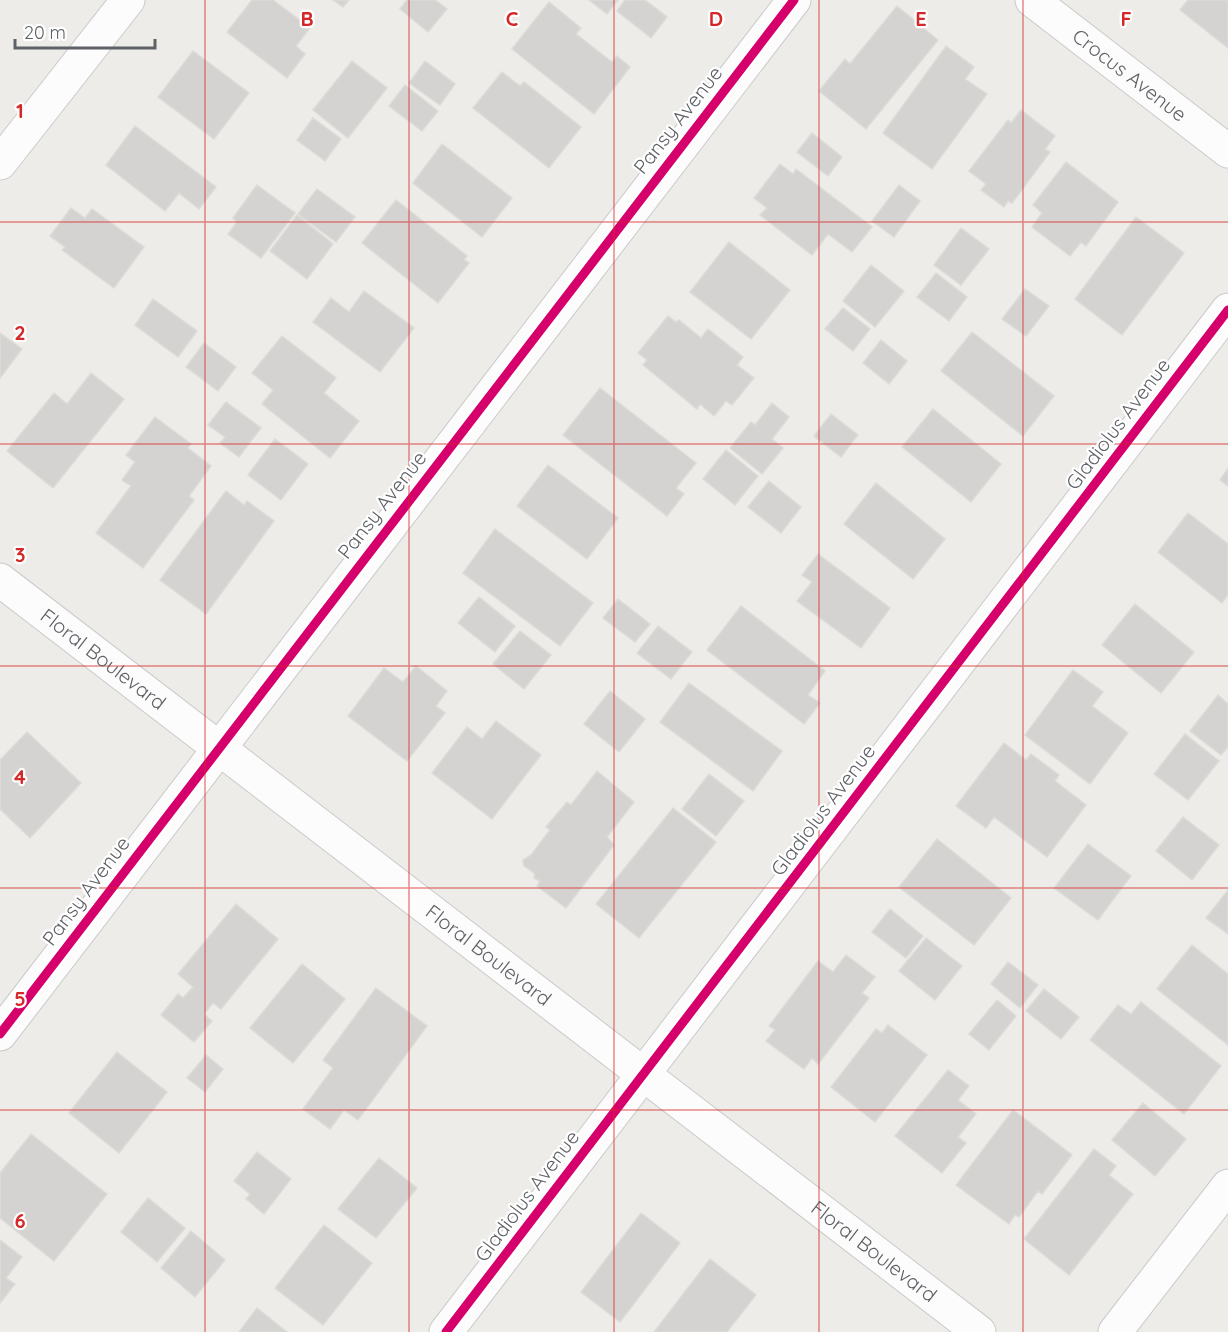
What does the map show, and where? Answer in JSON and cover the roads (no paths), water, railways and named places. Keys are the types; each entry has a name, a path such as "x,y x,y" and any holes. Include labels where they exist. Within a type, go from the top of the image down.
{"street":[{"path":"0,163 128,0"},
{"name":"Pansy Avenue","path":"0,1034 794,0"},
{"name":"Crocus Avenue","path":"1032,0 1228,151"},
{"name":"Gladiolus Avenue","path":"446,1332 1228,310"},
{"name":"Floral Boulevard","path":"0,580 979,1332"},
{"path":"1115,1332 1228,1186"}]}
